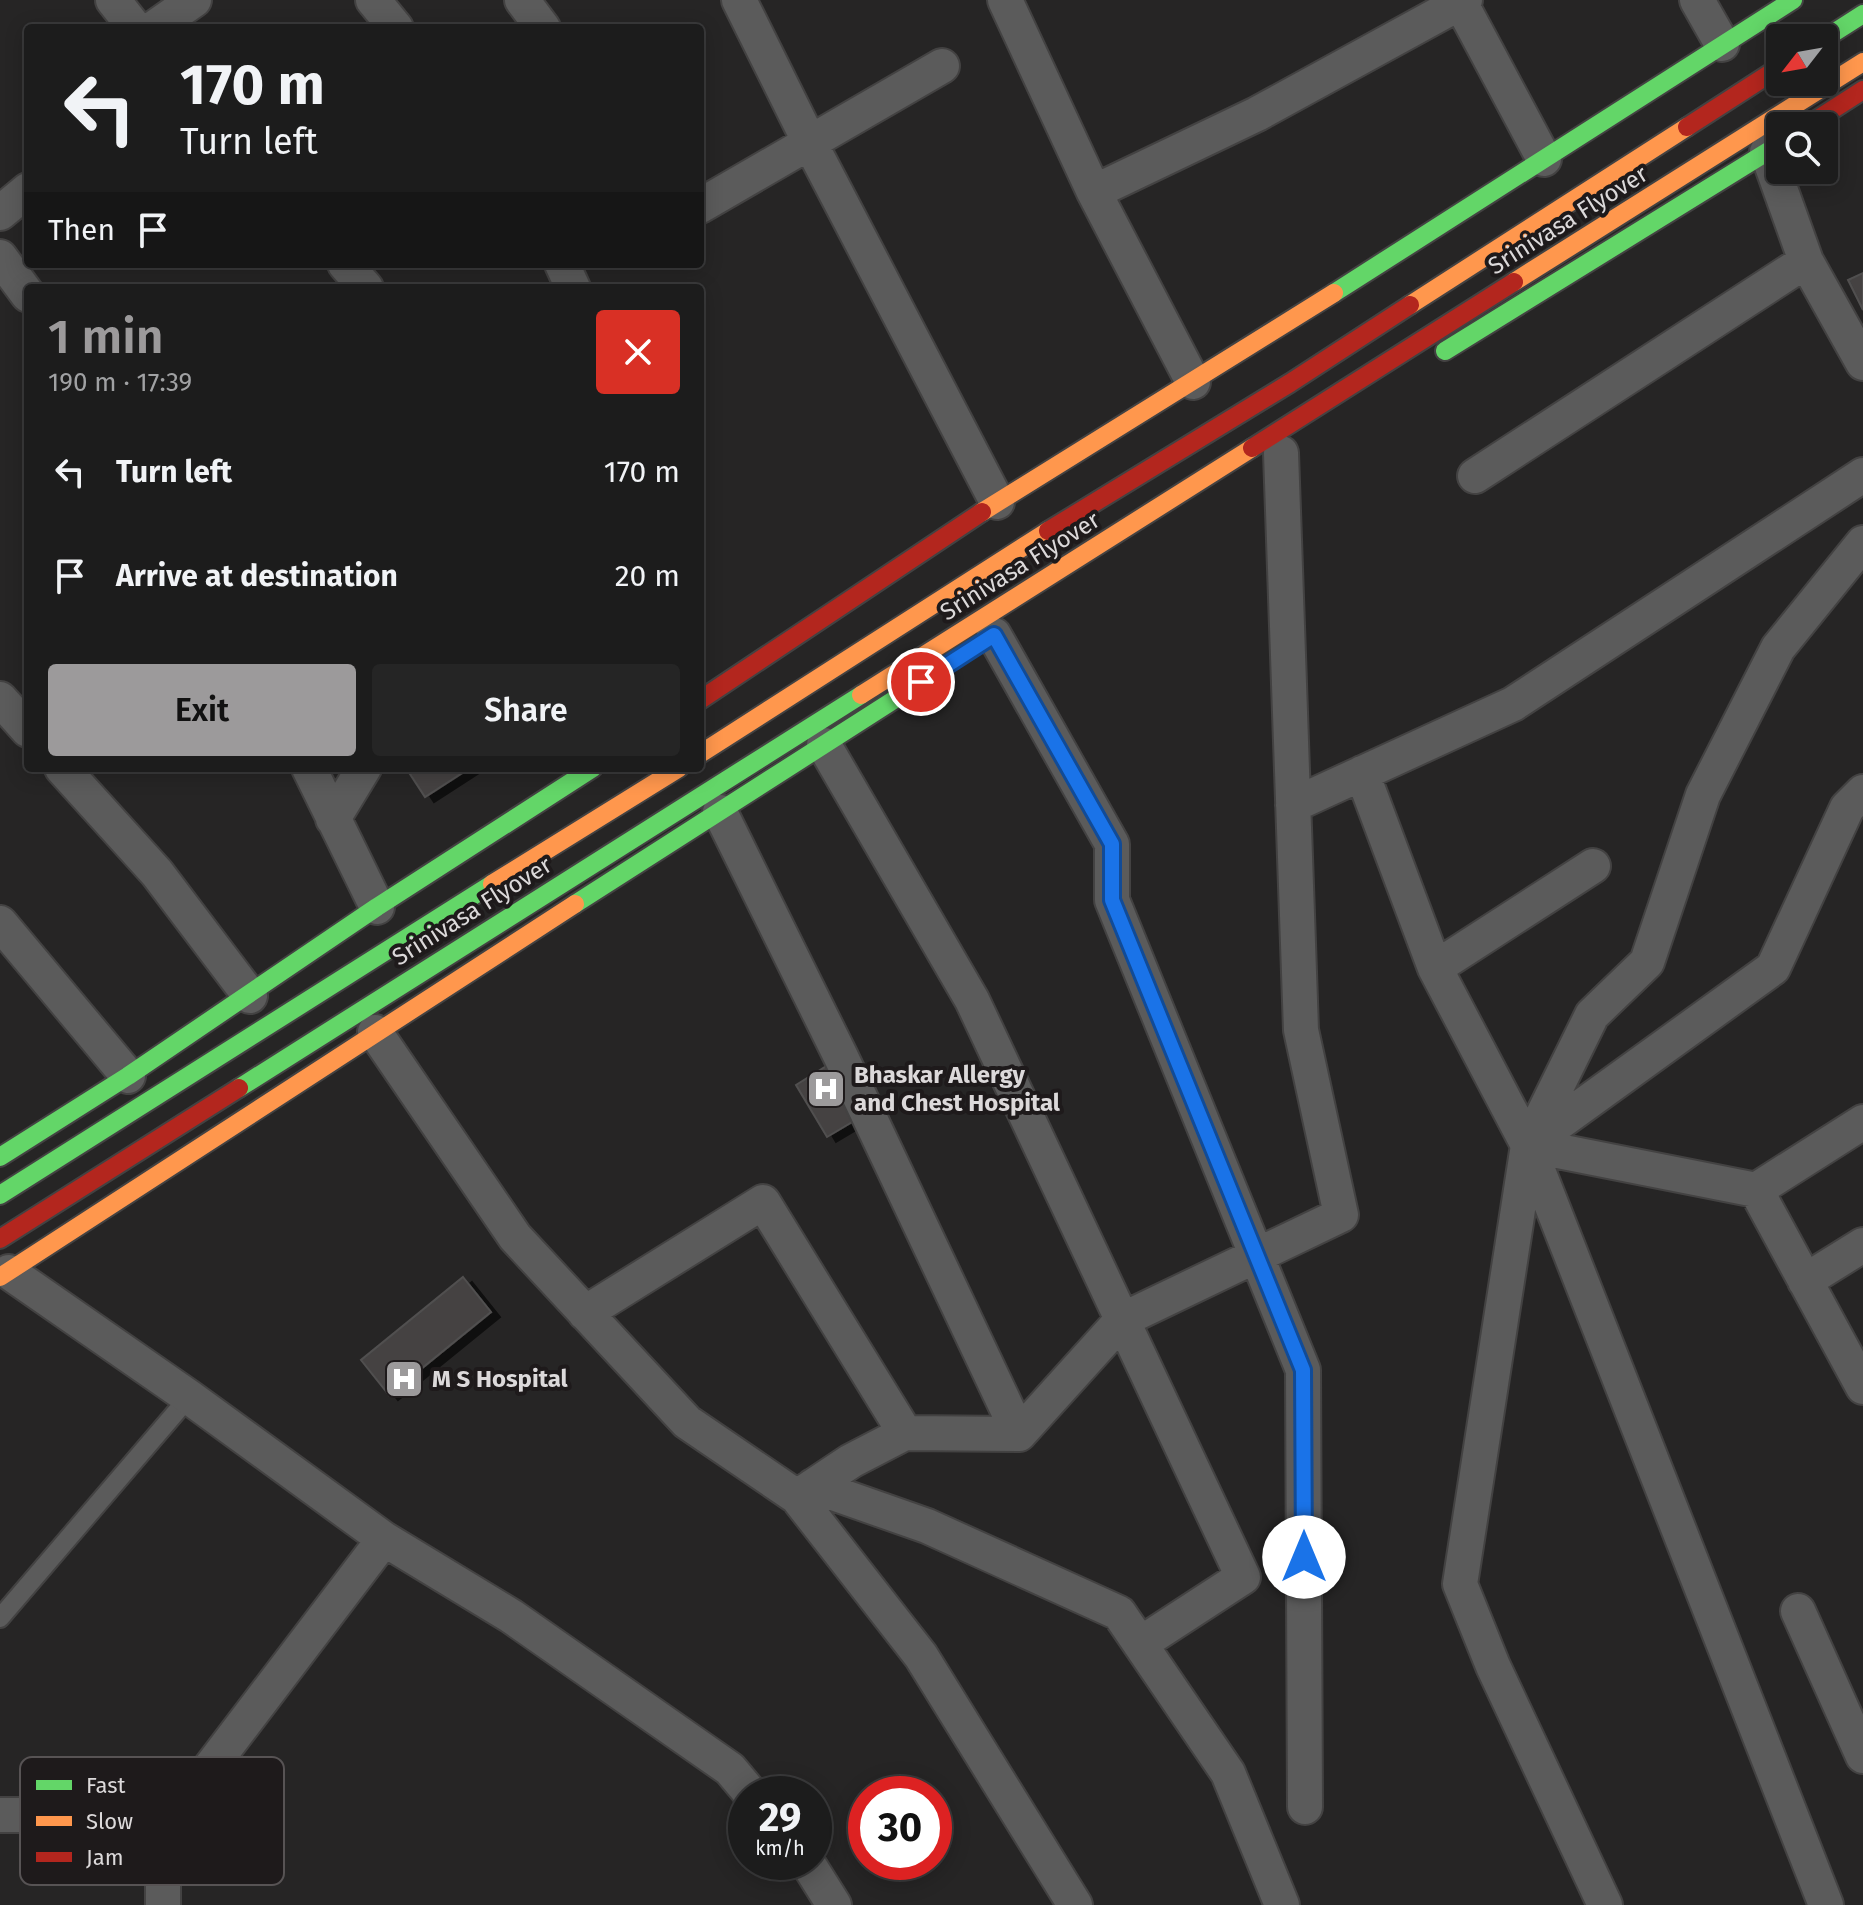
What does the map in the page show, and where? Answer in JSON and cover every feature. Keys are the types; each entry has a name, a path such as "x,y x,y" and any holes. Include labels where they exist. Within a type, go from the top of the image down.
{"main road":[{"path":"704,697 997,502 1193,382 1793,0"},
{"path":"1838,30 1863,14"},
{"name":"Srinivasa Flyover","path":"0,1239 1863,62"},
{"name":"Srinivasa Flyover","path":"704,751 1138,474 1290,383 1766,76"},
{"path":"1829,112 1863,90"},
{"path":"1429,361 1766,153"},
{"path":"4,1274 375,1032 929,678"},
{"path":"0,1157 250,996 377,907 587,772"},
{"name":"Srinivasa Flyover","path":"0,1195 673,772"}],"street":[{"path":"113,0 132,24"},
{"path":"160,24 194,0"},
{"path":"373,0 393,24"},
{"path":"522,0 540,24"},
{"path":"739,0 997,502"},
{"path":"1005,0 1094,192 1193,382"},
{"path":"1697,0 1722,44"},
{"path":"1094,192 1257,114 1462,1 1544,159"},
{"path":"704,204 811,145 942,66"},
{"path":"1784,184 1806,261 1863,363"},
{"path":"0,213 24,193"},
{"path":"0,257 24,290"},
{"path":"1475,476 1806,261"},
{"path":"348,268 362,284"},
{"path":"805,1492 851,1461 905,1433 1019,1434 1122,1320 1341,1215 1301,1030 1281,453"},
{"path":"1293,805 1513,704 1863,475"},
{"path":"1605,1905 1493,1666 1460,1584 1528,1145 1592,1015 1647,962 1703,795 1778,648 1863,543"},
{"path":"994,635 1112,844 1112,900 1303,1370 1305,1807"},
{"path":"0,699 24,726"},
{"path":"824,745 972,1000 1243,1577 1140,1644"},
{"path":"66,772 157,873 250,996"},
{"path":"311,772 377,907"},
{"path":"333,819 362,772"},
{"path":"1362,773 1435,968 1528,1145 1826,1905"},
{"path":"1528,1145 1773,968 1847,808 1863,792"},
{"path":"720,812 841,1057 1019,1434"},
{"path":"1435,968 1593,866"},
{"path":"0,923 128,1076"},
{"path":"375,1032 515,1237 687,1422 805,1492 927,1526 1119,1613 1228,1773 1282,1905"},
{"path":"1528,1145 1756,1190 1863,1122"},
{"path":"1756,1190 1863,1387"},
{"path":"585,1313 763,1202 905,1433"},
{"path":"1805,1281 1863,1245"},
{"path":"4,1274 189,1397 384,1539 511,1616 736,1776"},
{"path":"805,1492 921,1656 1075,1905"},
{"path":"216,1757 384,1539"},
{"path":"1798,1611 1863,1756"},
{"path":"818,1880 834,1905"}],"lane":[{"path":"0,1618 189,1397"}],"building":[{"path":"1863,273 1863,310 1848,280"},
{"path":"409,772 464,772 425,797"},
{"path":"833,1062 864,1115 827,1137 796,1085"},
{"path":"463,1277 491,1312 389,1395 361,1360"}],"traffic: fast":[{"path":"1334,293 1793,0"},
{"path":"1838,30 1863,14"},
{"path":"1445,351 1766,153"},
{"path":"575,904 914,687"},
{"path":"239,1088 861,695"},
{"path":"0,1157 128,1076 377,907 587,772"},
{"path":"0,1195 492,884"}],"traffic: slow":[{"path":"1514,282 1863,62"},
{"path":"1410,305 1687,127"},
{"path":"982,512 1334,293"},
{"path":"861,695 1252,448"},
{"path":"704,751 1048,531"},
{"path":"492,884 673,772"},
{"path":"0,1277 575,904"}],"traffic: jam":[{"path":"1687,127 1766,76"},
{"path":"1829,112 1863,90"},
{"path":"1252,448 1514,282"},
{"path":"1048,531 1290,383 1410,305"},
{"path":"704,697 982,512"},
{"path":"0,1239 239,1088"}],"place":[{"name":"Bhaskar Allergy and Chest Hospital","path":"826,1089"},
{"name":"M S Hospital","path":"404,1379"}],"route":[{"path":"921,682 994,635 1112,844 1112,900 1303,1370 1304,1557"}]}
